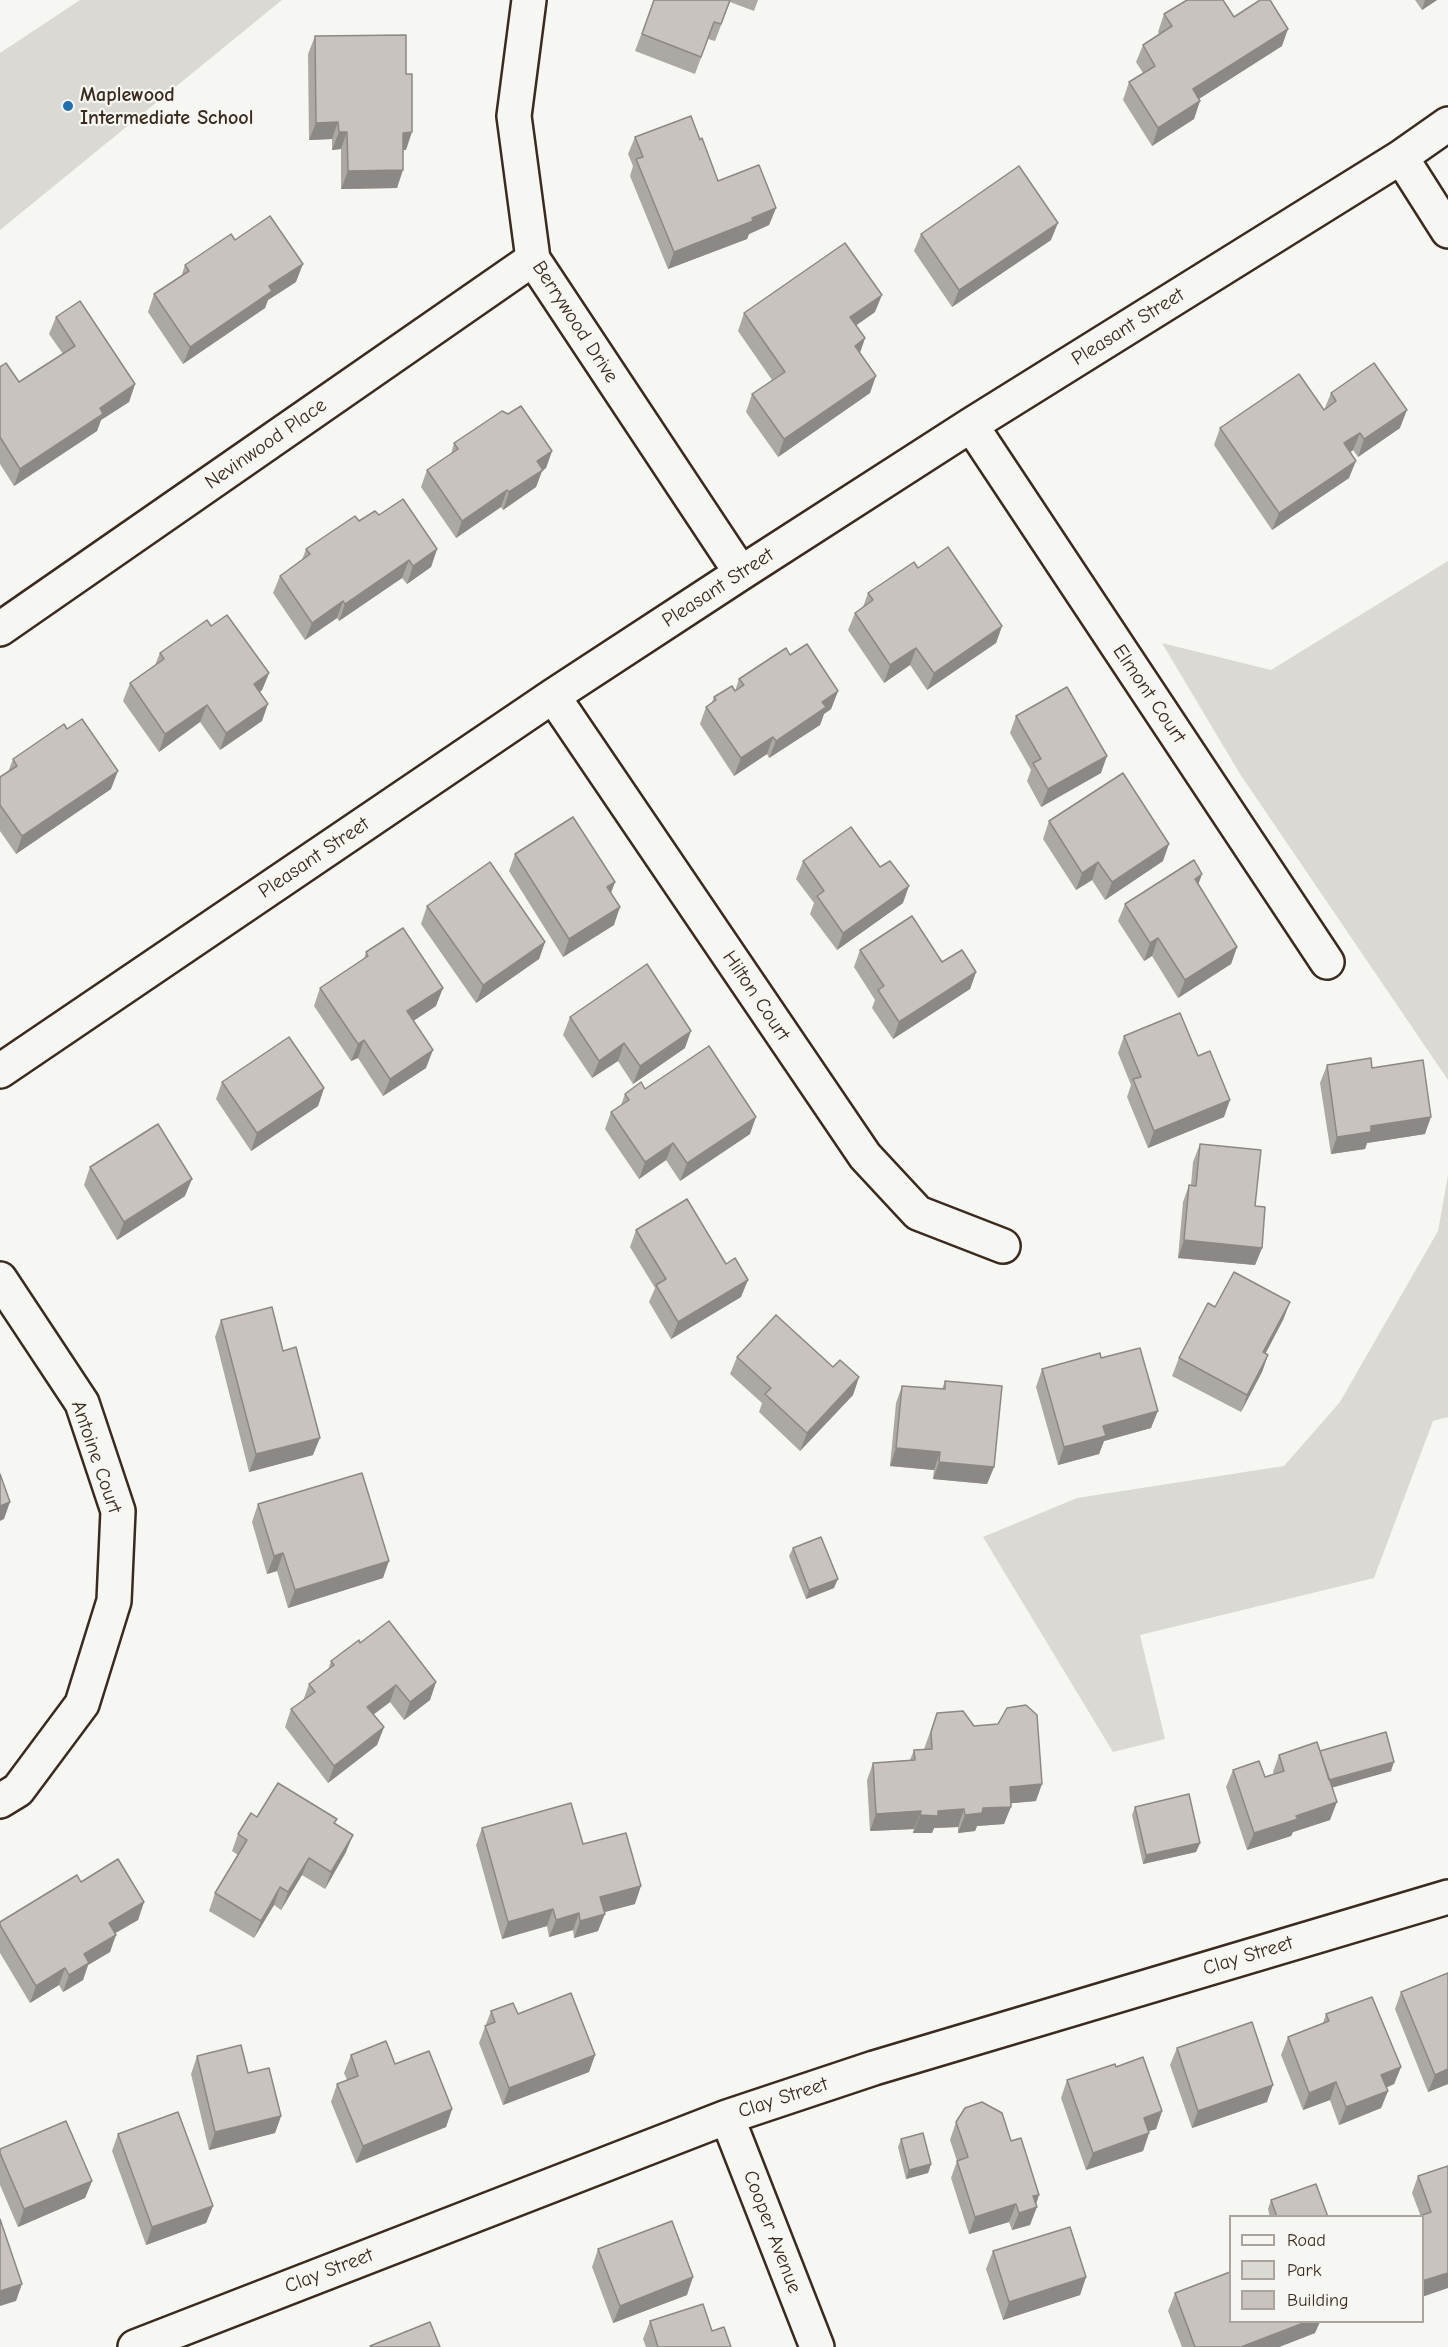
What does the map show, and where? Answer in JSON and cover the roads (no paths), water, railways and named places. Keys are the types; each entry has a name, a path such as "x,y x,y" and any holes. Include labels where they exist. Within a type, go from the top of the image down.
{"street":[{"name":"Berrywood Drive","path":"529,0 514,116 533,259 741,573"},
{"name":"Pleasant Street","path":"0,1071 553,696 741,573 971,425 1401,157 1448,124"},
{"path":"1401,157 1448,231"},
{"name":"Nevinwood Place","path":"0,629 533,259"},
{"name":"Elmont Court","path":"971,425 1327,962"},
{"name":"Hilton Court","path":"553,696 865,1156 918,1213 1003,1246"},
{"name":"Antoine Court","path":"0,1279 82,1403 118,1511 114,1600 82,1704 18,1790 0,1801"},
{"name":"Clay Street","path":"135,2347 726,2117 874,2068 1448,1897"},
{"name":"Cooper Avenue","path":"726,2117 816,2347"}],"place":[{"name":"Maplewood Intermediate School","path":"68,106"}]}
